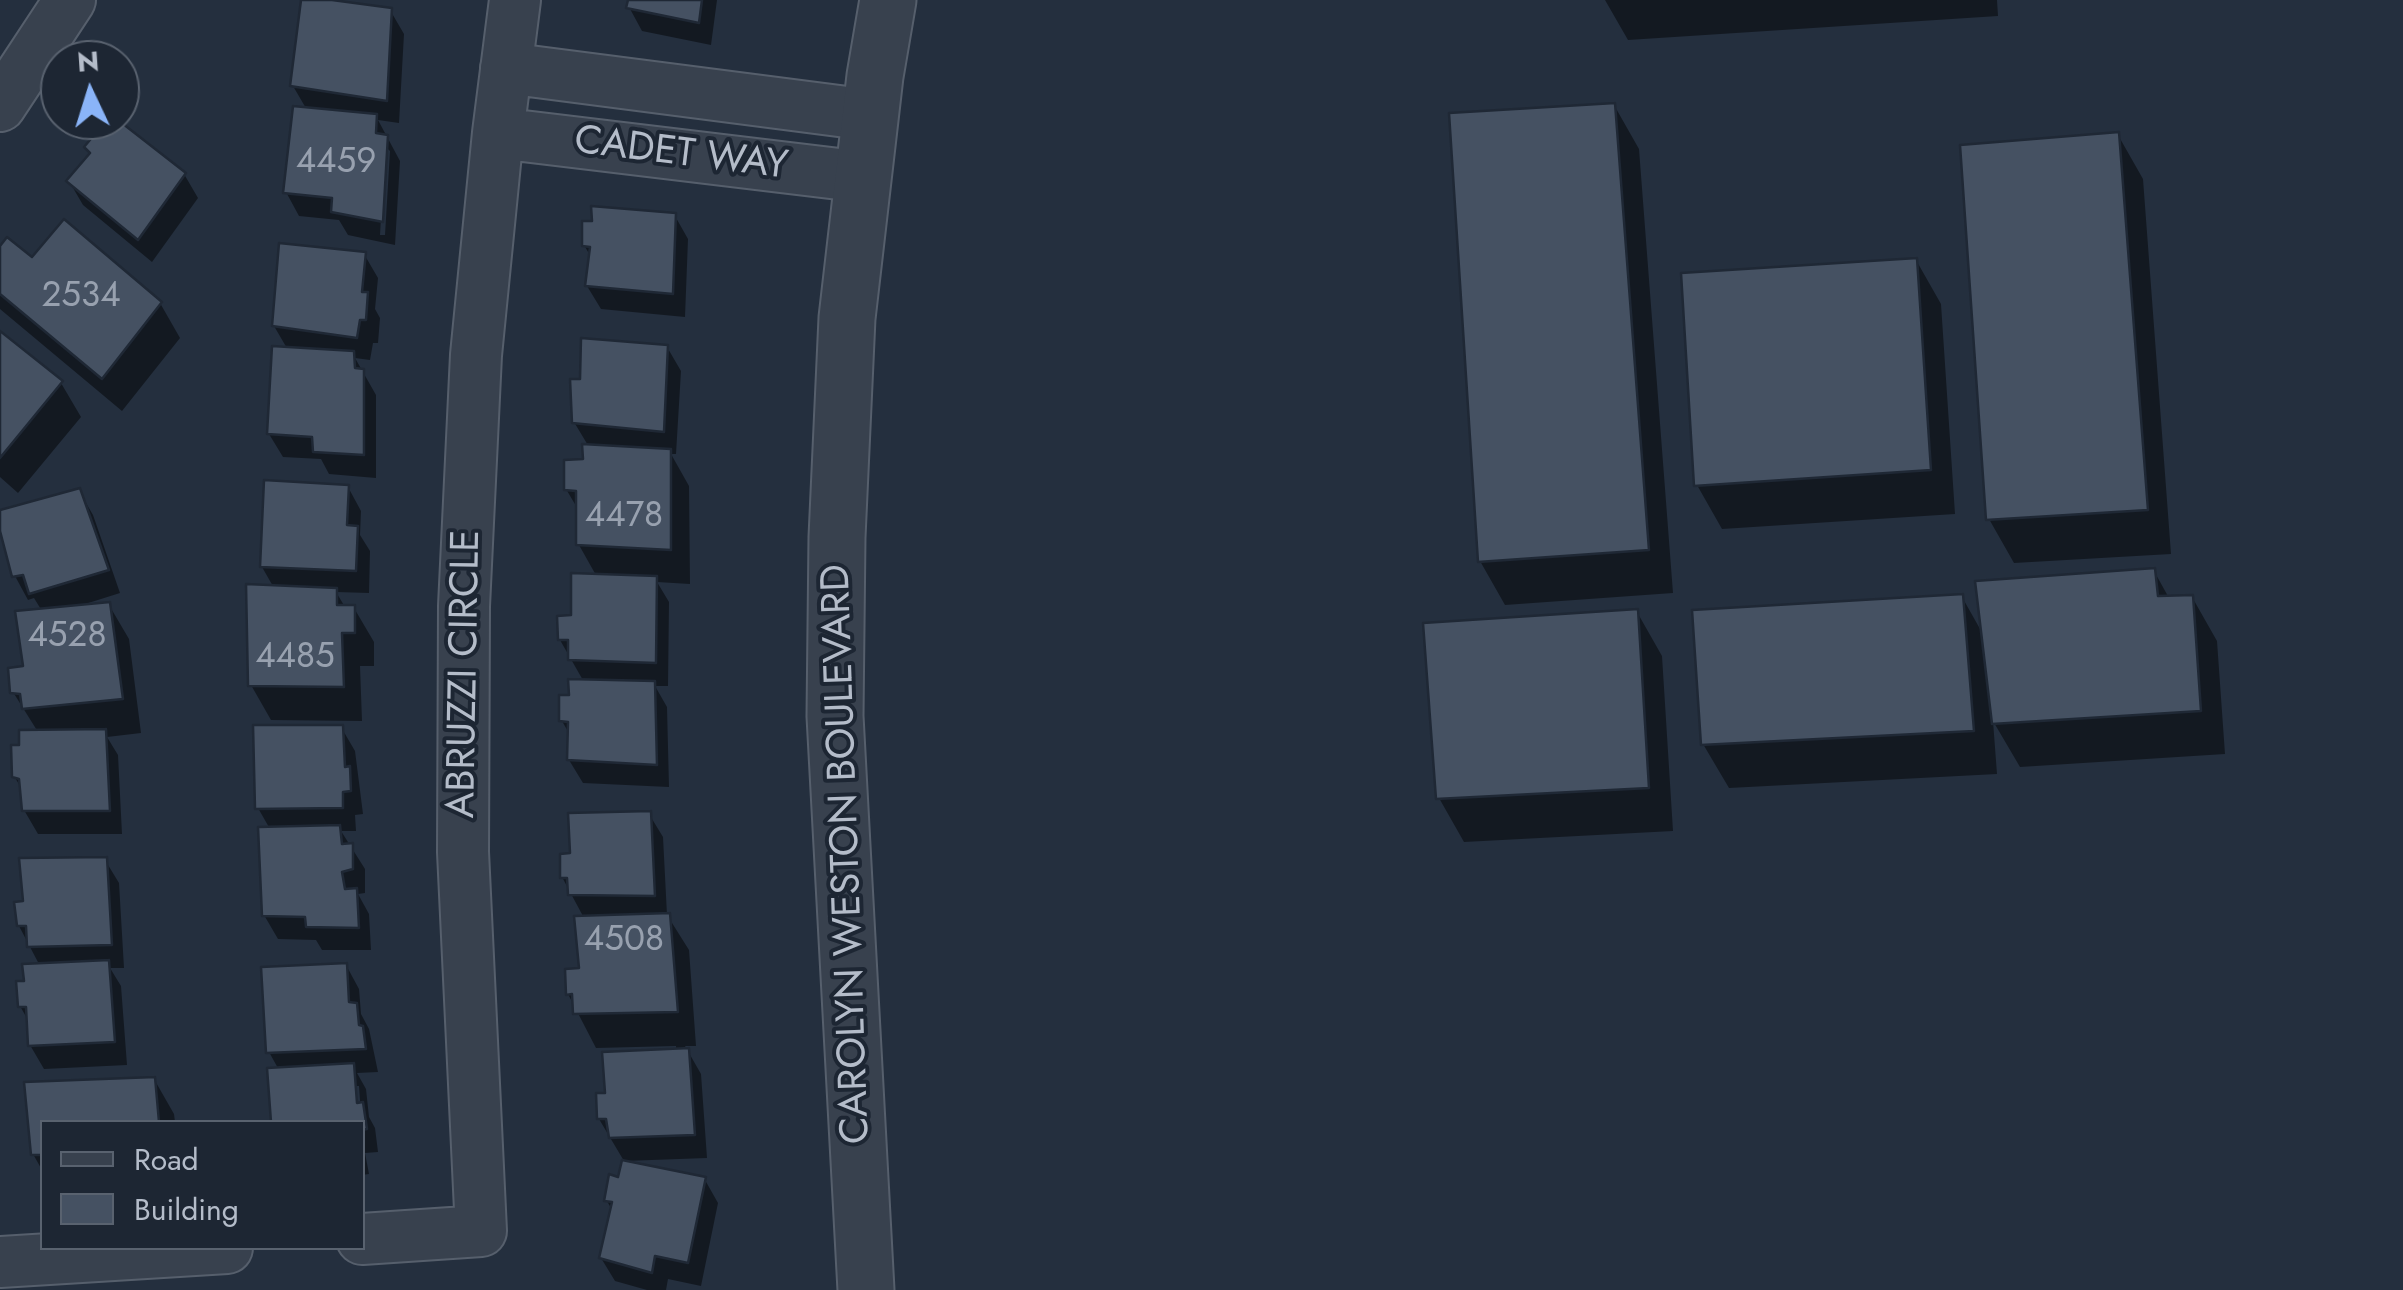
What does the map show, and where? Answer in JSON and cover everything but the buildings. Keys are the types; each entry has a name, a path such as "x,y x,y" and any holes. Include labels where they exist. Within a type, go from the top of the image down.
{"street":[{"path":"0,106 70,0"},
{"name":"ABRUZZI CIRCLE","path":"365,1239 481,1231 463,852 464,606 476,356 515,0"},
{"name":"CAROLYN WESTON BOULEVARD","path":"866,1290 835,716 837,537 848,318 870,115 888,0"},
{"name":"CADET WAY","path":"506,68 870,115"},
{"name":"CADET WAY","path":"498,132 864,177"},
{"path":"0,1262 195,1250"}]}
